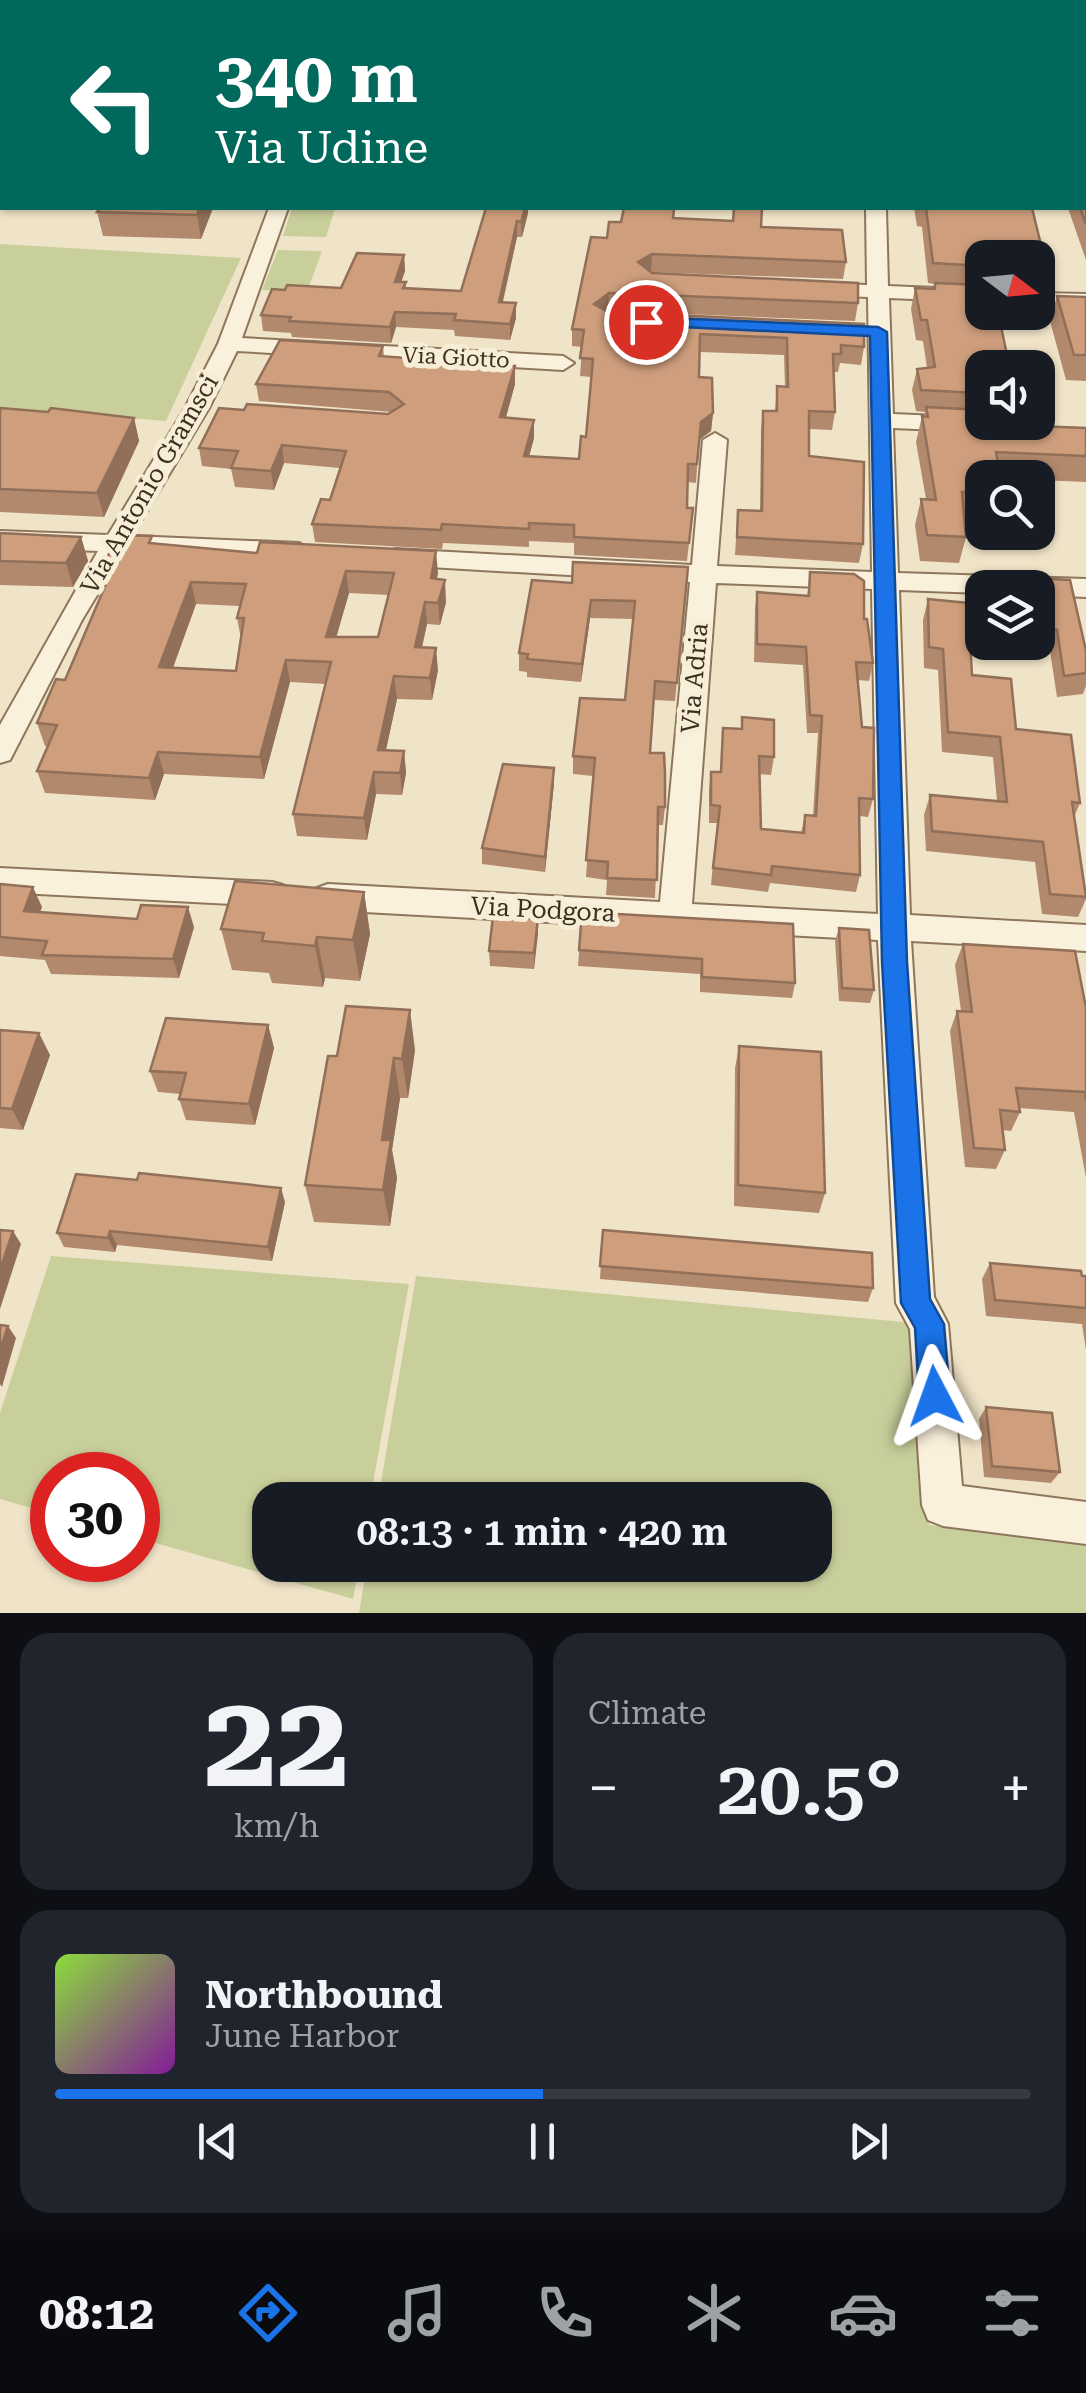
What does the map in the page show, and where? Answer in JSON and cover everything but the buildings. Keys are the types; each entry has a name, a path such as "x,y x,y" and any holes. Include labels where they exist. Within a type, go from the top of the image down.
{"street":[{"name":"Via Antonio Gramsci","path":"0,752 69,620 197,408 229,344 277,210"},
{"path":"876,210 879,292 869,331 880,420 894,929 916,1303 930,1324 943,1505 1086,1523"},
{"path":"803,288 965,295"},
{"path":"1055,299 1086,300"},
{"name":"Via Giotto","path":"229,344 563,364"},
{"path":"197,408 223,410"},
{"path":"880,420 965,424"},
{"name":"Via Adria","path":"674,916 715,440"},
{"path":"0,539 333,553"},
{"path":"370,556 702,574 1086,588"},
{"name":"Via Podgora","path":"0,880 1086,938"}],"green space":[{"path":"291,210 334,210 326,237 283,236"},
{"path":"0,244 241,258 166,421 0,408"},
{"path":"278,250 322,251 307,292 262,290"},
{"path":"51,1256 409,1284 373,1482 252,1482 252,1570 160,1544 160,1452 30,1452 30,1508 0,1499 0,1413"},
{"path":"416,1276 914,1323 929,1525 1086,1544 1086,1613 359,1613 364,1582 832,1582 832,1482 381,1482"},
{"path":"293,1582 356,1582 353,1599"}],"route":[{"path":"646,322 878,332 894,962 916,1303 930,1324 935,1396"}]}
